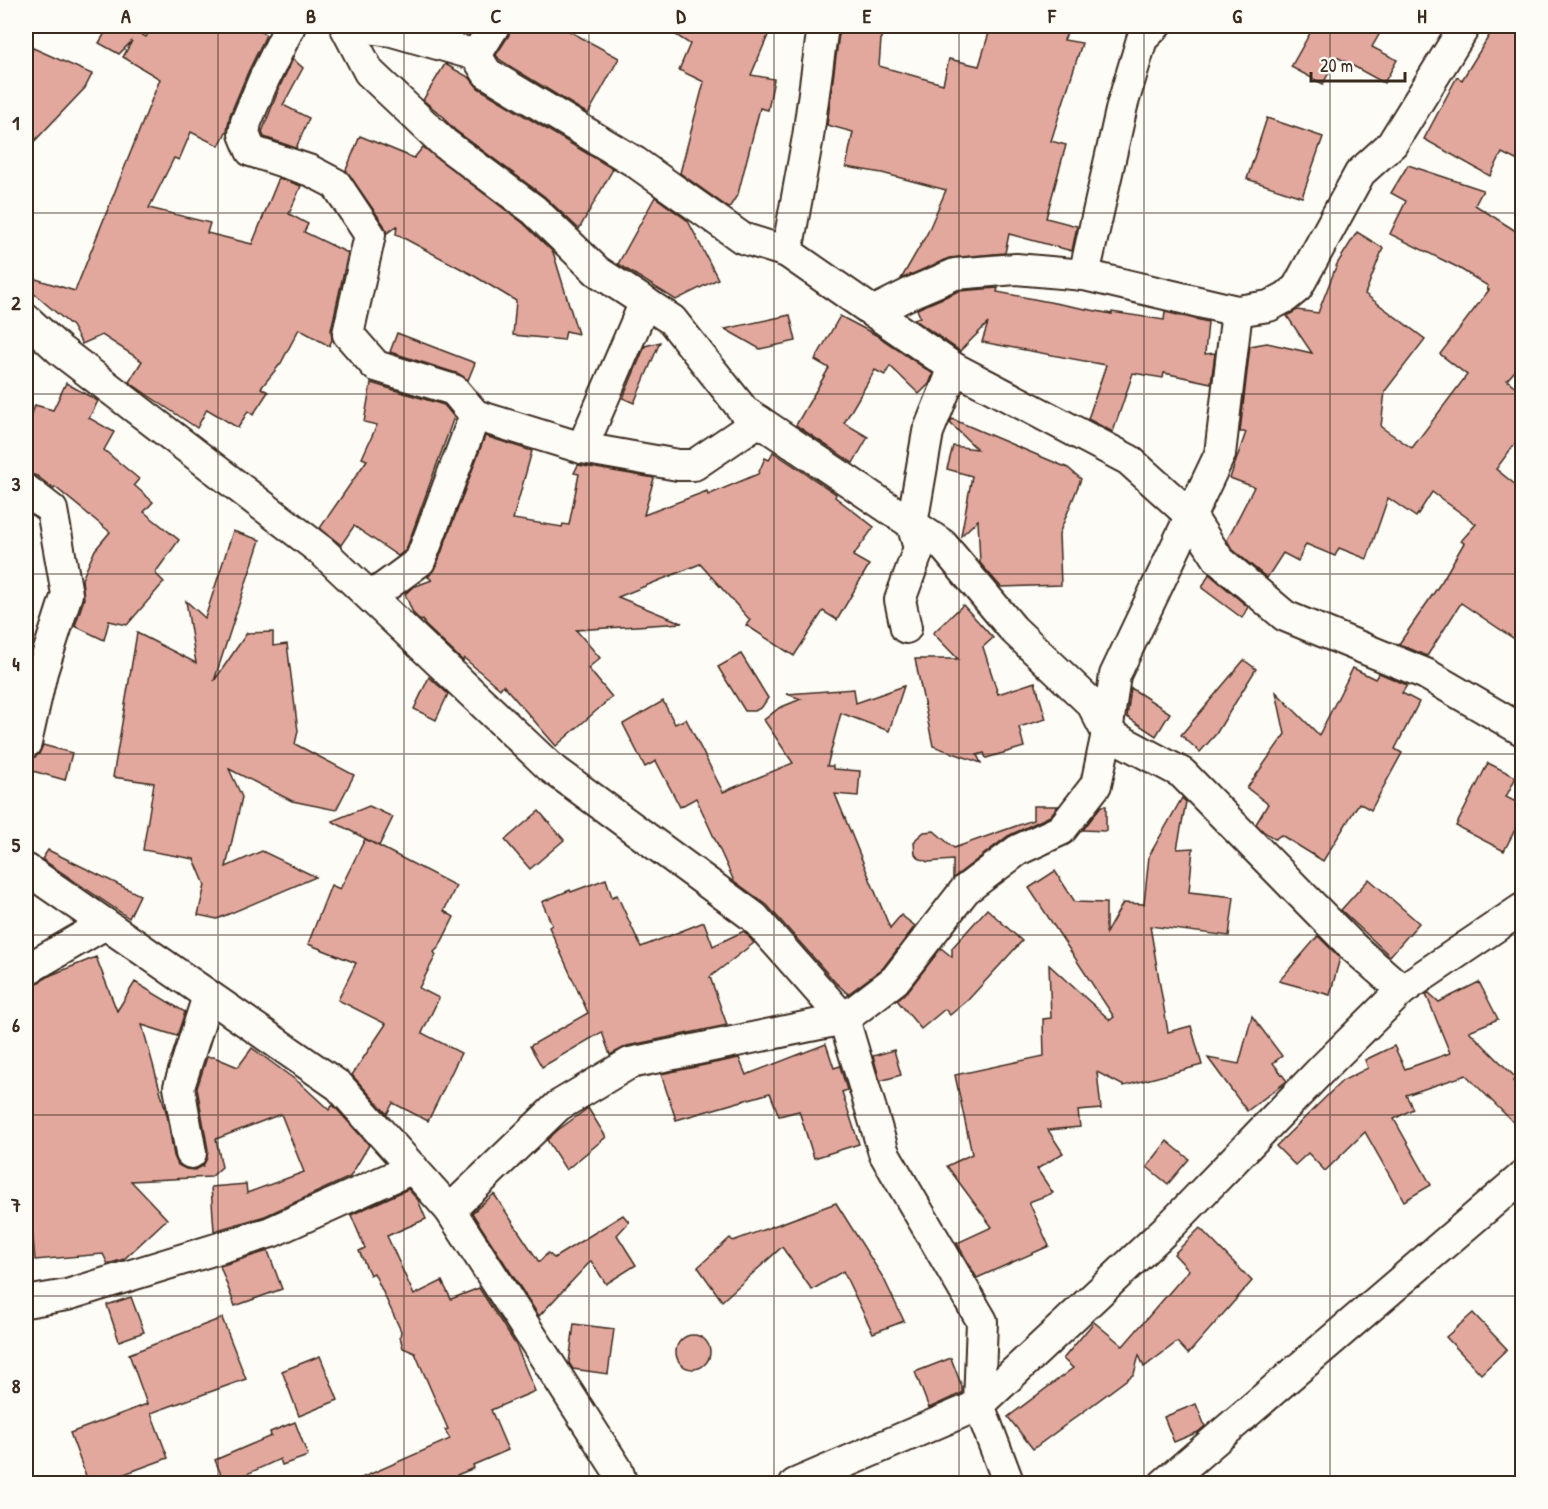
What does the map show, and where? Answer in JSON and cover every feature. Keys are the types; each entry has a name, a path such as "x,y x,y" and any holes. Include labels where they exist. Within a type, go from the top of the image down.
{"street":[{"path":"290,26 264,79 246,122 244,134 251,151 311,171 336,184 370,235 348,334 376,366 454,390 475,415 582,448 656,462 694,465 759,421"},
{"path":"345,26 369,72 444,143 534,210 597,271 672,320 744,411 942,544 1013,629 1092,704 1107,733 1182,773 1354,948 1402,990"},
{"path":"352,26 392,31 476,55 487,73 635,162 742,238 787,252 954,368 1129,460 1190,515 1219,560 1286,616 1426,674 1522,730"},
{"path":"476,55 494,26"},
{"path":"787,252 808,137 823,26"},
{"path":"1084,275 1122,106 1142,39 1155,26"},
{"path":"873,312 955,274 1016,269 1084,275 1237,311 1269,306 1297,288 1360,173 1392,144 1465,26"},
{"path":"582,448 645,302"},
{"path":"450,1210 558,1106 630,1063 844,1019 895,980 965,890 1018,850 1061,830 1096,785 1107,733 1115,675 1220,454 1237,311"},
{"path":"30,331 61,351 323,552 550,767 754,917 844,1019 884,1153 982,1321 979,1405 1009,1484"},
{"path":"906,628 900,600 919,548 912,524 928,432 954,368"},
{"path":"371,597 420,561 475,415"},
{"path":"26,490 52,510 67,594 42,672 26,743"},
{"path":"26,869 339,1086 450,1210 617,1469 622,1484"},
{"path":"795,1484 979,1405 1173,1222 1402,990 1522,909"},
{"path":"26,970 105,924"},
{"path":"191,1153 179,1088 208,996"},
{"path":"26,1302 67,1295 271,1232 413,1168"},
{"path":"1164,1484 1522,1177"}],"building":[{"path":"109,26 147,26 139,33 146,37 152,26 255,26 266,35 248,72 219,146 191,132 179,160 174,158 149,208 210,223 207,233 252,244 279,178 301,186 289,214 308,224 304,232 348,253 329,346 299,329 281,363 261,388 268,392 253,415 248,411 238,428 207,409 197,428 129,382 142,361 102,335 82,344 72,326 26,287 26,276 75,291 160,79 123,57 132,41 119,54 99,43"},
{"path":"511,26 560,26 619,58 588,114 500,60 496,55 509,35"},
{"path":"662,26 772,26 751,75 774,79 768,110 760,108 738,194 729,208 680,173 704,82 679,70 690,44"},
{"path":"840,26 882,26 879,66 943,84 949,59 979,66 991,26 1048,26 1067,33 1064,40 1082,43 1051,141 1066,145 1046,218 1077,226 1072,251 1009,234 1005,253 949,258 901,279 927,234 946,190 882,173 846,167 853,132 827,125"},
{"path":"1314,26 1384,26 1372,47 1397,60 1384,83 1337,57 1323,84 1291,67"},
{"path":"1495,26 1510,26 1522,33 1522,163 1502,153 1490,176 1424,139 1457,77 1462,80"},
{"path":"33,48 92,74 85,88 26,150 26,65"},
{"path":"293,59 303,68 283,105 309,118 296,148 264,137 262,132"},
{"path":"445,64 470,78 478,88 613,169 579,229 544,196 455,130 445,118 423,100"},
{"path":"1267,118 1323,137 1302,197 1247,179"},
{"path":"360,136 414,158 423,147 523,223 553,252 578,334 566,331 564,340 513,335 516,301 396,234 397,226 387,233 384,225 346,170"},
{"path":"1408,165 1483,190 1475,205 1522,235 1522,363 1507,380 1522,392 1522,434 1496,469 1522,490 1522,644 1461,603 1427,656 1399,644 1442,581 1464,543 1461,541 1476,524 1432,492 1416,517 1388,498 1367,559 1339,548 1335,556 1306,544 1298,561 1283,553 1267,578 1232,549 1227,540 1254,487 1230,478 1246,432 1240,432 1250,346 1267,343 1312,353 1287,316 1297,310 1318,313 1337,264 1357,232 1383,248 1365,294 1425,339 1385,391 1381,427 1412,448 1467,375 1440,354 1489,290 1488,286 1457,267 1390,234 1406,201 1391,193"},
{"path":"655,197 688,221 718,279 676,300 618,264"},
{"path":"998,288 997,292 1112,314 1112,312 1164,320 1165,312 1208,322 1205,354 1215,353 1211,383 1164,373 1163,378 1133,373 1113,432 1088,419 1106,365 982,342 988,323 960,351 914,319 920,317 917,309 959,291"},
{"path":"790,315 796,341 760,349 725,329"},
{"path":"840,316 876,335 933,374 929,384 919,394 890,366 885,375 875,370 844,423 868,437 853,463 796,425 829,368 815,360"},
{"path":"397,333 475,363 468,380 459,374 390,352"},
{"path":"660,342 634,403 623,398 645,346"},
{"path":"66,383 98,401 89,418 114,432 104,450 139,479 134,485 153,502 144,512 179,540 155,573 164,582 127,625 109,621 104,640 75,626 84,599 82,579 95,550 110,532 55,487 54,489 37,476 26,473 26,433 35,405 53,410"},
{"path":"371,383 444,405 454,417 406,550 398,556 354,526 341,545 320,528 367,460 362,458 377,425 364,422"},
{"path":"952,419 1068,468 1081,479 1059,534 1061,585 1001,587 980,563 978,520 961,536 972,476 947,469 953,446 977,449 950,423"},
{"path":"485,436 532,451 513,519 562,527 563,524 569,525 579,474 574,473 578,465 654,478 644,515 707,491 708,495 758,474 765,458 769,460 773,452 836,494 835,497 874,527 853,556 869,565 837,620 823,611 794,656 746,625 750,620 700,564 618,597 682,623 576,630 600,658 588,668 612,697 556,746 503,685 500,689 464,658 463,661 425,625 423,620 421,621 413,613 405,594 413,587 432,580 428,577 436,567"},
{"path":"233,531 260,540 214,681 247,633 273,632 273,646 287,644 298,731 295,744 354,775 336,810 292,801 229,769 242,797 226,867 262,851 316,877 217,919 198,915 205,885 194,859 143,850 154,783 113,777 137,633 196,663 186,601 205,618"},
{"path":"1209,574 1248,607 1242,618 1202,588"},
{"path":"963,605 993,638 983,647 998,694 1035,682 1046,719 1019,727 1024,747 986,758 984,753 977,755 981,763 933,746 915,659 958,659 933,633"},
{"path":"741,654 768,698 762,707 755,711 745,711 718,667"},
{"path":"1244,660 1256,669 1216,734 1200,752 1181,735"},
{"path":"1353,668 1375,679 1379,673 1407,685 1402,693 1419,702 1395,749 1402,753 1371,810 1359,803 1323,861 1281,835 1275,839 1263,831 1256,824 1268,804 1247,788 1285,734 1276,692 1319,735"},
{"path":"429,677 448,694 436,720 414,709"},
{"path":"904,686 889,731 841,713 827,766 833,766 833,769 860,771 858,796 835,794 890,928 901,915 915,926 883,968 848,994 767,905 734,881 696,798 680,807 656,761 645,767 623,724 663,701 675,724 686,719 723,792 793,763 764,720 779,708 801,699 787,694 854,689 856,703"},
{"path":"1131,688 1170,713 1156,736 1127,717"},
{"path":"43,745 72,753 65,780 29,770 32,759 39,754"},
{"path":"1488,763 1516,777 1506,797 1522,805 1522,816 1504,851 1456,826"},
{"path":"1182,798 1186,802 1177,849 1193,848 1189,892 1234,897 1229,936 1150,926 1168,1032 1191,1026 1202,1065 1124,1086 1097,1072 1101,1109 1078,1111 1080,1127 1048,1130 1063,1153 1037,1169 1053,1193 1029,1202 1049,1246 977,1278 957,1243 992,1227 947,1166 972,1154 955,1075 1044,1056 1043,1019 1051,1018 1049,965 1110,1020 1114,1017 1029,888 1055,871 1075,902 1106,903 1106,933 1123,903 1144,904 1149,856"},
{"path":"369,806 393,817 379,846 332,821"},
{"path":"1033,806 1058,806 1050,816 1008,836 953,878 953,860 928,862 918,858 915,854 914,843 924,832 934,831 954,848 1033,820"},
{"path":"1101,806 1106,806 1106,831 1083,830"},
{"path":"539,811 564,840 530,869 505,840"},
{"path":"365,839 456,886 444,911 454,917 439,947 434,952 436,955 419,988 439,998 422,1033 461,1053 428,1121 393,1103 387,1114 352,1075 386,1024 338,1000 356,963 308,944 331,885 340,889"},
{"path":"48,850 140,895 129,918 42,859"},
{"path":"606,879 612,897 617,895 641,947 704,922 713,946 744,931 754,943 710,977 727,1025 627,1046 610,1055 602,1032 542,1067 530,1046 588,1013 549,927 552,925 542,902 570,890 571,892"},
{"path":"1369,879 1419,923 1390,956 1341,910"},
{"path":"987,909 1022,941 968,1000 950,1015 945,1009 921,1029 897,1000 908,991 941,948 952,957 952,948"},
{"path":"1318,936 1340,958 1330,995 1279,981"},
{"path":"96,957 117,1011 135,982 185,1012 177,1036 142,1025 178,1165 195,1170 203,1166 207,1158 208,1150 197,1088 207,1057 214,1057 238,1067 252,1048 301,1084 329,1110 333,1105 369,1145 350,1177 265,1216 214,1231 211,1187 246,1184 247,1193 304,1172 281,1114 216,1139 222,1167 211,1177 131,1181 167,1219 124,1259 108,1264 103,1254 35,1260 26,1174 26,987"},
{"path":"1479,982 1498,1019 1469,1031 1516,1078 1513,1081 1522,1091 1522,1131 1466,1075 1406,1095 1413,1109 1394,1119 1431,1185 1404,1201 1365,1132 1325,1171 1308,1153 1295,1165 1276,1146 1342,1081 1368,1068 1365,1060 1394,1046 1405,1069 1450,1053 1426,994 1429,993 1439,1002"},
{"path":"1252,1016 1282,1056 1273,1063 1287,1081 1247,1111 1208,1058 1239,1064"},
{"path":"826,1044 834,1068 840,1066 847,1090 842,1092 859,1144 814,1158 799,1111 779,1116 770,1093 676,1120 661,1074 739,1058 746,1075"},
{"path":"894,1050 901,1075 880,1081 873,1056"},
{"path":"588,1108 606,1137 566,1170 547,1140"},
{"path":"1167,1141 1189,1159 1168,1184 1147,1167"},
{"path":"408,1189 418,1200 426,1219 387,1236 414,1295 442,1281 451,1299 479,1288 516,1345 535,1391 491,1410 508,1450 473,1465 474,1468 457,1475 461,1484 348,1484 450,1439 445,1430 448,1429 415,1353 403,1348 401,1331 374,1273 370,1275 359,1251 365,1248 351,1215"},
{"path":"494,1194 539,1262 548,1253 554,1258 623,1215 629,1222 617,1235 636,1265 606,1284 591,1261 539,1316 472,1213"},
{"path":"836,1203 884,1279 904,1321 873,1333 843,1271 812,1290 782,1247 722,1301 698,1267 730,1238 733,1241"},
{"path":"1200,1228 1252,1281 1188,1354 1177,1342 1144,1367 1139,1355 1134,1374 1033,1449 1008,1417 1073,1368 1063,1359 1094,1322 1123,1346 1189,1270 1174,1254"},
{"path":"268,1251 282,1289 235,1306 220,1266"},
{"path":"131,1297 144,1332 119,1341 107,1305"},
{"path":"1473,1313 1507,1349 1481,1374 1446,1337"},
{"path":"222,1318 246,1379 151,1413 168,1458 97,1484 89,1484 70,1433 147,1404 129,1354"},
{"path":"574,1324 614,1329 608,1374 573,1369 569,1363"},
{"path":"693,1335 705,1340 710,1352 705,1364 693,1369 681,1364 676,1352 681,1340"},
{"path":"320,1356 338,1400 299,1416 282,1371"},
{"path":"951,1358 962,1393 929,1408 915,1372"},
{"path":"1196,1404 1205,1426 1198,1432 1174,1442 1164,1417"},
{"path":"295,1422 308,1456 282,1465 280,1459 225,1484 215,1460 271,1436 270,1432"}]}
